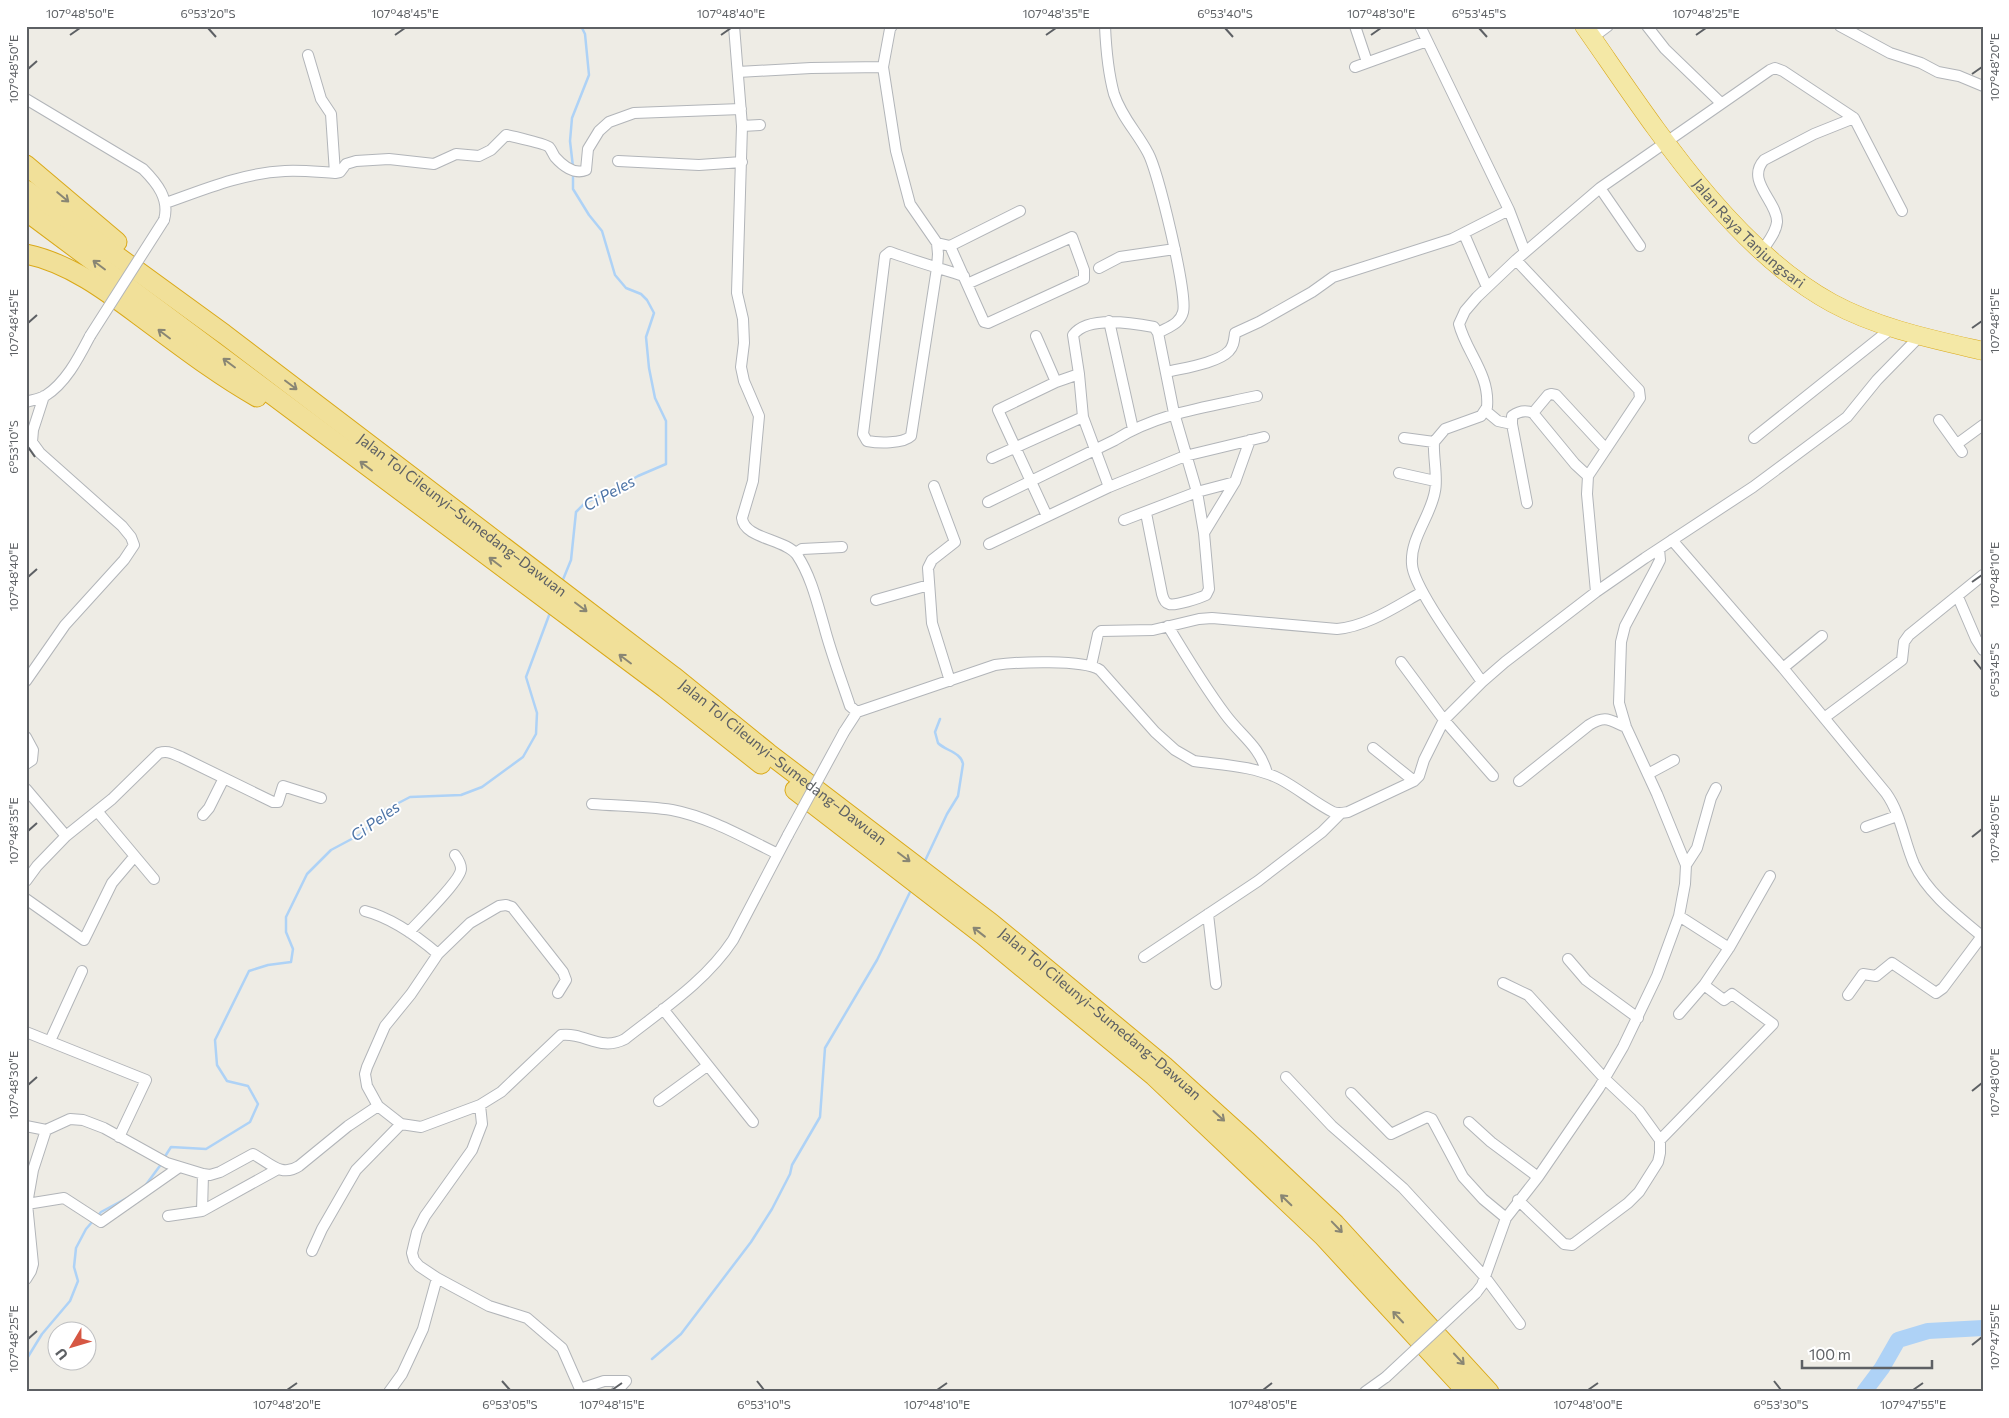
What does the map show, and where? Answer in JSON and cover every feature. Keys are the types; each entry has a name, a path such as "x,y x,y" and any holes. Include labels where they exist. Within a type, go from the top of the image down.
{"highway":[{"name":"Jalan Raya Tanjungsari","path":"1588,32 1667,143 1709,196 1733,224 1797,282 1846,310 1892,328 1983,351"},
{"path":"26,165 224,334"},
{"name":"Jalan Tol Cileunyi–Sumedang–Dawuan","path":"26,190 224,334 404,471 983,935 1154,1076 1323,1236 1467,1392"},
{"name":"Jalan Tol Cileunyi–Sumedang–Dawuan","path":"26,211 395,487 768,753 991,923 1164,1066 1335,1224 1490,1392"},
{"path":"26,254 44,258 99,286 220,376 338,445"}],"street":[{"path":"734,26 742,126 737,293 743,319 744,343 741,367 746,387 759,416 753,481 742,523 749,530 796,553 814,590 850,706 857,712"},
{"path":"892,26 882,67 896,152 910,204 937,243 938,254 937,268 911,436 908,439 899,441 867,441 863,434 885,256 890,252 937,268 966,280 1072,237 1084,270 1084,279 988,323 982,320 966,280 950,246"},
{"path":"1105,26 1106,52 1114,93 1122,116 1149,154 1162,193 1175,249 1184,310 1180,320 1158,333"},
{"path":"1355,26 1367,62"},
{"path":"1420,26 1510,210 1526,252"},
{"path":"1588,32 1608,26"},
{"path":"1647,26 1665,49 1721,103"},
{"path":"1840,26 1890,52 1921,63 1938,72 1959,76 1983,86"},
{"path":"1355,67 1427,41"},
{"path":"308,55 321,99 331,114 335,173"},
{"path":"738,72 882,67"},
{"path":"1482,682 1422,592 1412,565 1413,552 1435,494 1434,442 1445,428 1481,416 1486,411 1488,402 1479,366 1458,324 1464,311 1516,260 1600,188 1667,143 1721,103 1776,68 1854,118 1902,211"},
{"path":"26,100 143,169 157,184 166,203 164,220 64,377 44,396 26,402"},
{"path":"166,203 220,183 248,176 284,171 335,173 340,172 346,164 356,161 389,159 434,164 456,154 479,156 491,150 506,135 549,147 555,157 568,169 579,172 586,170 588,149 599,131 608,122 634,114 741,110"},
{"path":"1762,251 1774,231 1777,220 1761,187 1758,171 1760,164 1764,160 1814,134 1854,118"},
{"path":"742,126 760,125"},
{"path":"618,161 699,165 742,162"},
{"path":"1600,188 1640,246"},
{"path":"1167,372 1220,358 1229,351 1234,343 1235,333 1260,322 1312,292 1333,276 1452,239 1510,210"},
{"path":"937,243 950,246 1020,211"},
{"path":"1464,234 1488,287"},
{"path":"1099,268 1120,257 1175,249"},
{"path":"1516,260 1600,351 1639,390 1640,398 1588,476 1587,494 1596,592"},
{"path":"1109,321 1134,429"},
{"path":"1109,487 1083,418 1074,333 1082,328 1109,321 1154,327 1158,333 1174,413 1185,456 1197,492 1204,533 1208,592 1204,596 1170,605 1166,603 1162,594 1146,513"},
{"path":"1754,438 1892,328"},
{"path":"1036,336 1056,382"},
{"path":"1144,957 1258,881 1322,832 1340,814 1414,781 1419,776 1424,760 1444,720 1482,682 1596,592 1754,487 1848,416 1878,380 1920,336"},
{"path":"1050,515 1046,514 998,409 1056,382 1079,374"},
{"path":"1533,413 1548,395 1556,396 1606,449"},
{"path":"26,681 65,625 124,560 134,545 131,537 122,526 40,453 32,442 33,430 44,396"},
{"path":"988,502 1032,482 1134,429 1174,413 1257,396"},
{"path":"1486,411 1498,421 1512,424"},
{"path":"1527,503 1512,424 1512,416 1516,413 1528,411 1533,413 1575,464 1588,476"},
{"path":"992,458 1083,418"},
{"path":"1939,420 1959,448 1983,425"},
{"path":"989,544 1109,487 1185,456 1264,437"},
{"path":"1404,438 1434,442"},
{"path":"1204,533 1235,482 1250,440"},
{"path":"1399,473 1435,481"},
{"path":"1124,520 1197,492 1235,482"},
{"path":"934,486 955,542 932,560 928,568 932,623 950,681"},
{"path":"1672,540 1783,668 1886,793 1897,816 1914,863 1925,882 1940,900 1982,936 1943,988 1936,994 1892,963 1876,976 1863,974 1848,995"},
{"path":"796,553 802,549 842,547"},
{"path":"1365,1392 1386,1377 1476,1293 1485,1277 1506,1218 1518,1200 1538,1177 1605,1078 1638,1018 1657,976 1679,916 1685,884 1686,865 1648,774 1626,728 1619,703 1621,642 1625,626 1632,609 1660,560 1659,549"},
{"path":"1824,718 1902,660 1904,642 1909,635 1983,575"},
{"path":"876,600 929,585"},
{"path":"1091,666 1099,631 1153,630 1199,619 1212,618 1337,629 1351,628 1391,610 1422,592"},
{"path":"1958,597 1976,639 1983,650"},
{"path":"1168,626 1198,676 1226,716 1262,756 1267,773"},
{"path":"1783,668 1822,636"},
{"path":"1401,662 1444,720 1493,776"},
{"path":"558,993 566,980 565,976 509,906 499,906 470,922 438,954 411,994 385,1026 365,1074 367,1086 378,1106 400,1124 421,1127 480,1105 516,1080 539,1054 561,1035 570,1035 607,1045 615,1044 625,1039 687,991 727,949 844,732 857,712 996,665 1012,663 1091,666 1100,670 1156,732 1185,756 1194,761 1267,773 1340,814"},
{"path":"1519,781 1599,719 1606,718 1626,728"},
{"path":"26,736 33,750 32,760 26,764"},
{"path":"1374,748 1414,781"},
{"path":"26,881 37,866 66,836 112,799 159,753 167,751 276,803 283,786 321,798"},
{"path":"1648,774 1674,760"},
{"path":"204,815 224,778"},
{"path":"1686,865 1697,848 1710,798 1716,788"},
{"path":"26,789 66,836"},
{"path":"592,804 648,807 698,817 778,854"},
{"path":"97,811 154,879"},
{"path":"1866,827 1897,816"},
{"path":"409,932 448,890 461,872 461,866 455,855"},
{"path":"26,899 84,940 112,883 134,856"},
{"path":"1679,1014 1704,985 1770,876"},
{"path":"365,911 373,913 409,932 438,954"},
{"path":"1208,914 1216,984"},
{"path":"1679,916 1728,948"},
{"path":"1568,959 1586,980 1638,1018"},
{"path":"50,1041 82,971"},
{"path":"1503,983 1528,995 1605,1078 1639,1111 1660,1140 1658,1162 1638,1192 1628,1203 1572,1245 1564,1244 1518,1200"},
{"path":"1660,1140 1773,1024 1732,994 1724,1000 1704,985"},
{"path":"663,1010 753,1122"},
{"path":"26,1032 146,1080 119,1137"},
{"path":"659,1102 707,1066"},
{"path":"1286,1077 1332,1126 1403,1188 1485,1277 1520,1324"},
{"path":"1351,1093 1391,1134 1427,1118 1432,1119 1463,1177 1506,1218"},
{"path":"480,1105 482,1124 472,1150 424,1216 417,1232 412,1253 414,1260 436,1278 489,1306 526,1318 534,1324 562,1348 580,1389 604,1381 626,1381 616,1392"},
{"path":"26,1126 46,1130 70,1118 83,1120 178,1168 210,1175 220,1172 253,1154 278,1169 293,1170 348,1126 378,1106"},
{"path":"1469,1122 1491,1142 1538,1177"},
{"path":"312,1251 322,1229 356,1170 400,1124"},
{"path":"26,1279 31,1271 32,1264 27,1204 33,1170 46,1130"},
{"path":"27,1204 64,1198 94,1218 104,1221 178,1168"},
{"path":"168,1216 202,1211 278,1169"},
{"path":"202,1211 203,1174"},
{"path":"389,1392 402,1374 423,1329 436,1278"}],"waterway":[{"name":"Ci Peles","path":"573,167 570,141 572,118 589,75 585,34 581,26"},
{"name":"Ci Peles","path":"562,582 571,560 576,512 585,503 666,464 666,421 655,398 649,368 646,337 654,313 647,300 641,294 626,288 615,275 602,231 589,215 573,189 573,173"},
{"name":"Ci Peles","path":"164,1158 171,1147 206,1149 250,1122 258,1104 248,1086 227,1081 217,1065 215,1040 249,971 268,965 291,962 293,949 286,932 286,917 307,874 331,850 361,834 385,810 410,797 461,795 482,787 523,757 536,734 537,713 526,677 551,610"},
{"path":"924,863 947,814 958,796 963,764 956,754 938,743 935,732 940,719"},
{"path":"652,1359 681,1334 751,1242 772,1209 790,1174 792,1165 820,1117 825,1048 877,960 912,888"},
{"name":"Ci Peles","path":"145,1186 162,1163"},
{"name":"Ci Peles","path":"97,1217 101,1212 127,1198"},
{"name":"Ci Peles","path":"26,1360 42,1334 70,1301 78,1281 74,1267 76,1248 86,1229 93,1221"},
{"path":"1864,1392 1882,1368 1898,1340 1928,1331 1983,1328"}]}
